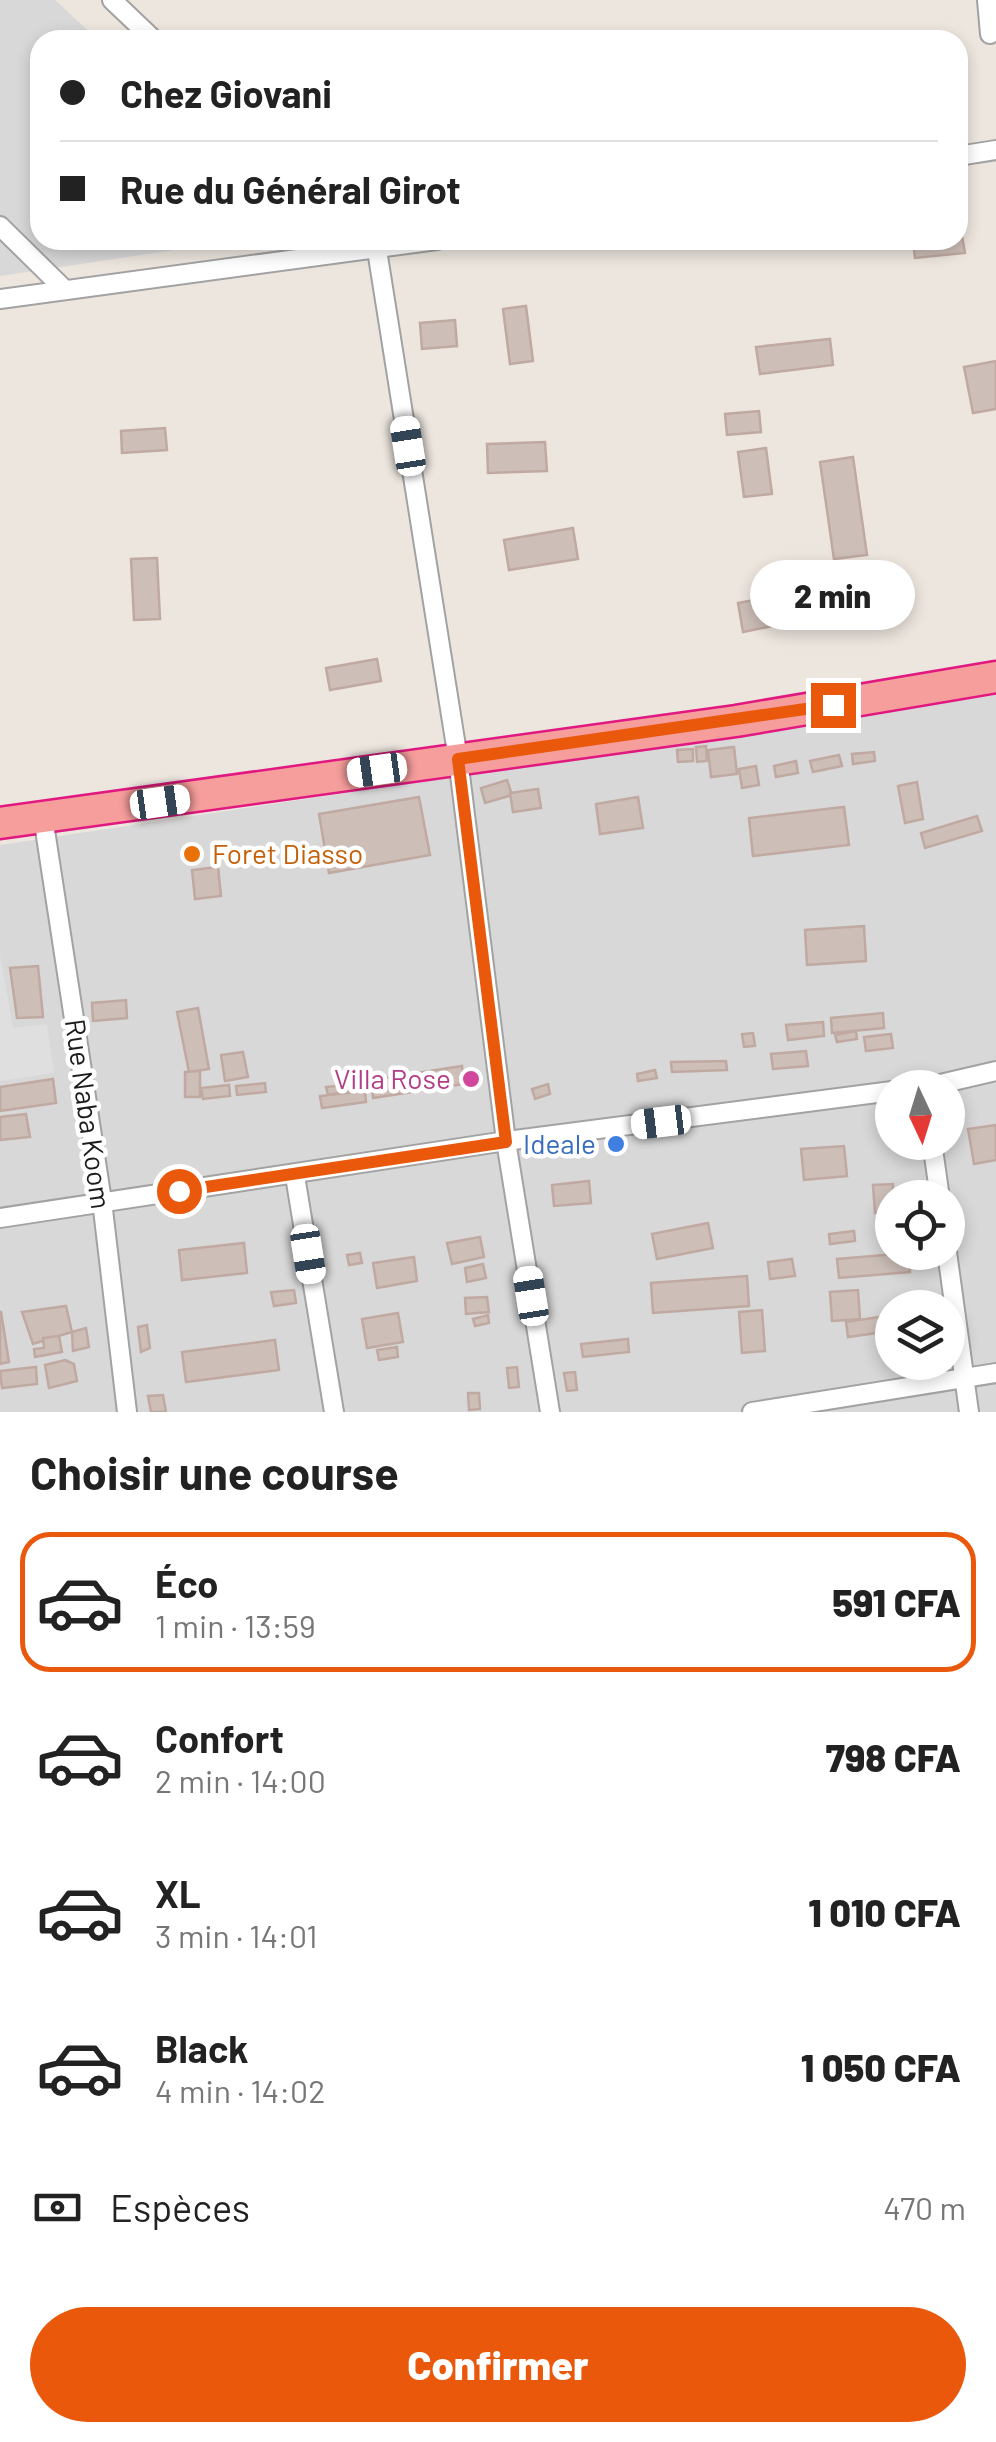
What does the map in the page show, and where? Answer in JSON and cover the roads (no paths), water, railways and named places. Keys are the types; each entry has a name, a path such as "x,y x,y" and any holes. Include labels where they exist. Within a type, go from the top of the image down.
{"highway":[{"path":"0,823 736,721 996,677"}],"street":[{"path":"112,0 144,30"},
{"path":"986,0 990,34"},
{"path":"968,154 996,150"},
{"path":"0,226 65,290"},
{"path":"0,299 337,250"},
{"path":"372,250 458,759 506,1142 550,1412"},
{"name":"Rue Naba Koom","path":"44,817 102,1201 128,1412"},
{"path":"965,1078 996,1071"},
{"path":"0,1218 506,1142 875,1094"},
{"path":"295,1176 334,1412"},
{"path":"965,1378 996,1373"},
{"path":"752,1412 952,1380"},
{"path":"964,1380 969,1412"}],"place":[{"name":"Foret Diasso","path":"192,854"},
{"name":"Villa Rose","path":"471,1079"},
{"name":"Ideale","path":"616,1144"}]}
